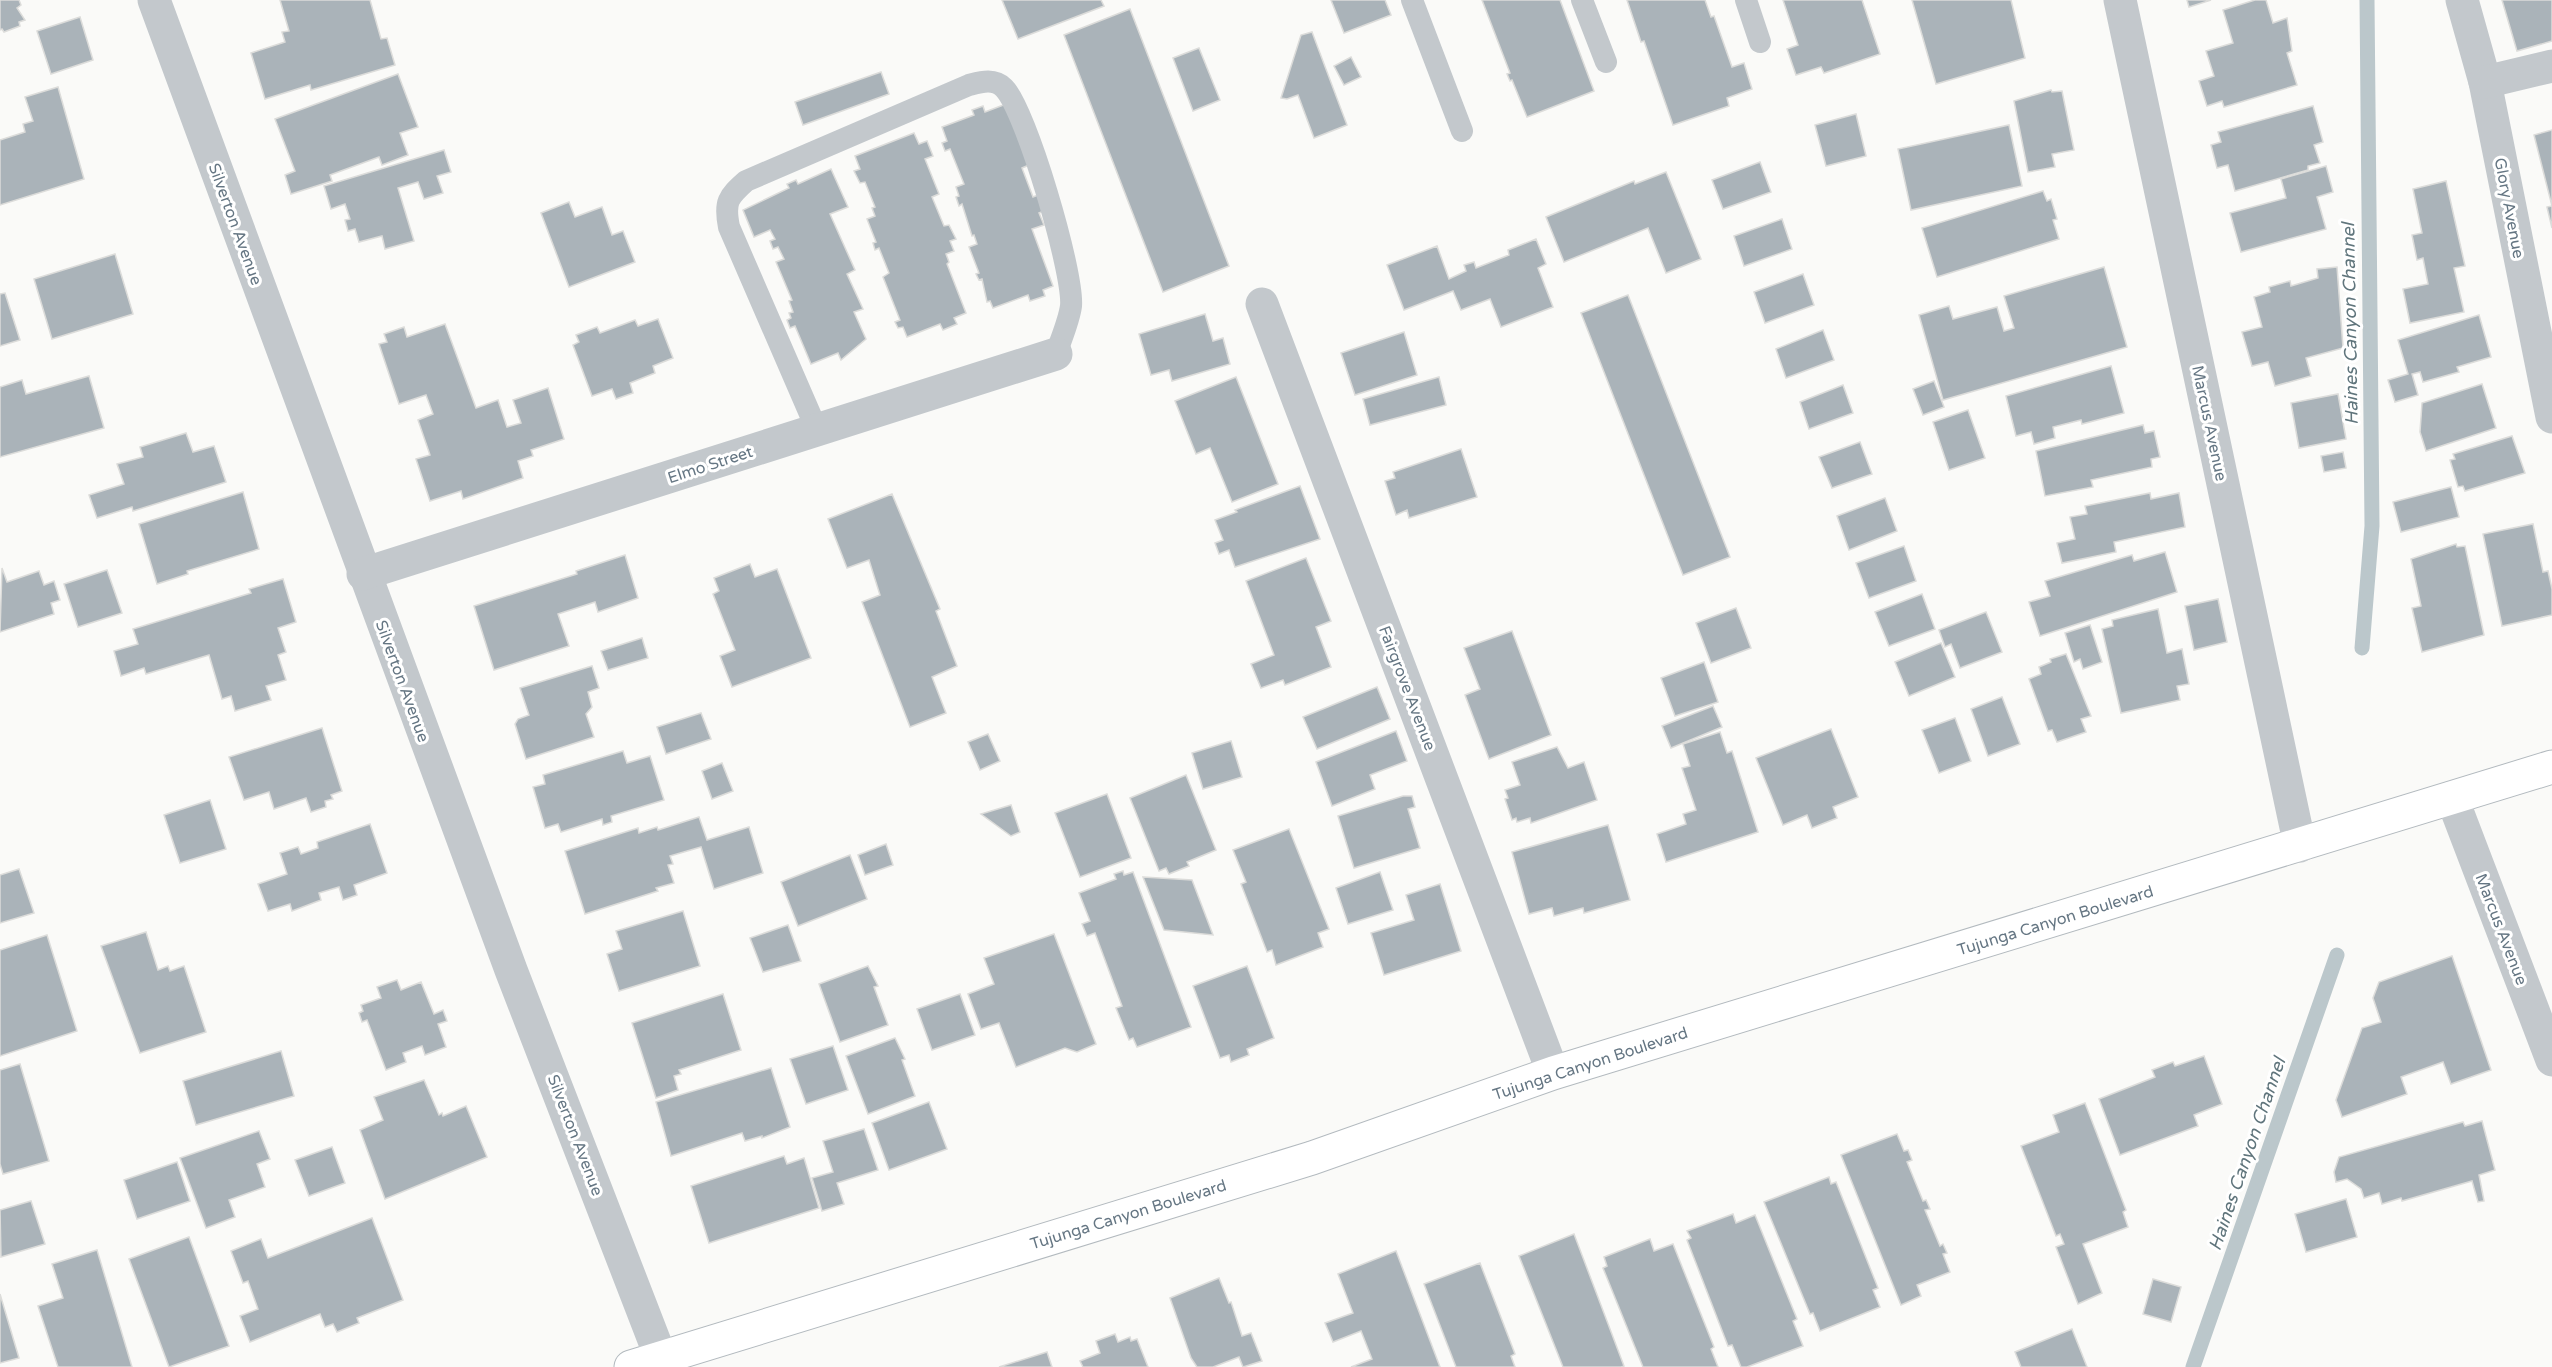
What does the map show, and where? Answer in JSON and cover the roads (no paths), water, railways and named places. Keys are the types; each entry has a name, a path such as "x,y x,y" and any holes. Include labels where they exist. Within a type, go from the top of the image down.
{"main road":[{"name":"Tujunga Canyon Boulevard","path":"646,1362 1312,1158 1553,1073 2552,767"}],"street":[{"name":"Silverton Avenue","path":"154,0 363,574 511,970 646,1362"},
{"name":"Marcus Avenue","path":"2120,0 2300,846"},
{"name":"Glory Avenue","path":"2462,0 2485,82 2552,417"},
{"path":"2485,82 2552,66"},
{"name":"Fairgrove Avenue","path":"1262,304 1553,1073"},
{"name":"Elmo Street","path":"363,574 1056,354"},
{"name":"Marcus Avenue","path":"2452,798 2552,1060"}],"lane":[{"path":"1412,0 1462,131"},
{"path":"1582,0 1606,62"},
{"path":"1746,0 1760,42"},
{"path":"817,430 729,227 725,210 730,195 746,181 969,85 986,81 1002,86 1011,96 1038,161 1062,248 1071,305 1056,354"}],"waterway":[{"name":"Haines Canyon Channel","path":"2362,648 2372,526 2367,0"},
{"name":"Haines Canyon Channel","path":"2193,1367 2337,955"}]}
